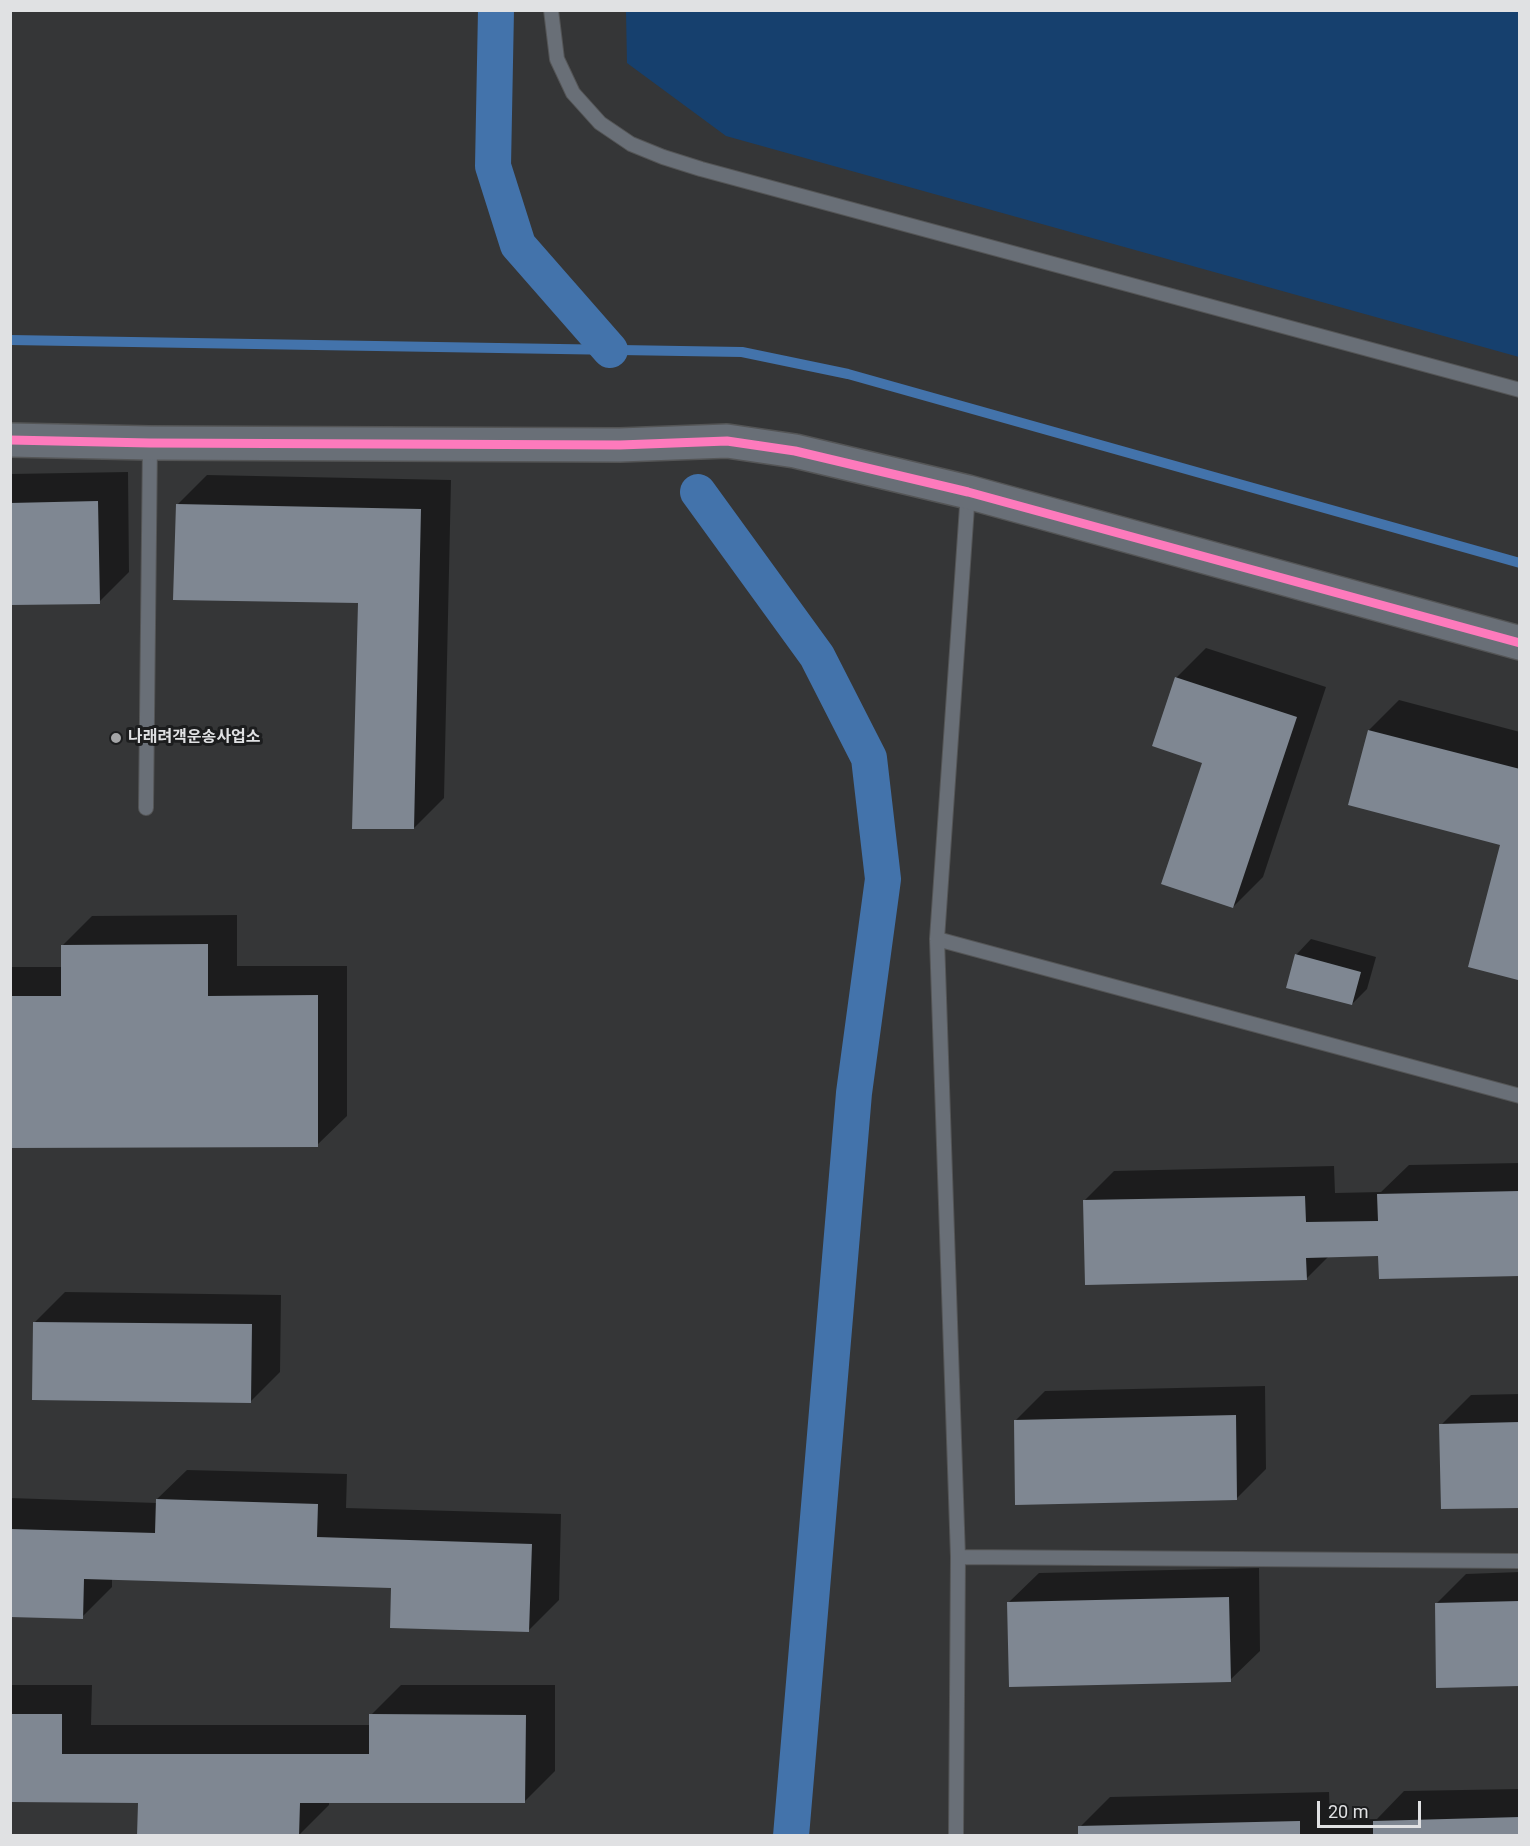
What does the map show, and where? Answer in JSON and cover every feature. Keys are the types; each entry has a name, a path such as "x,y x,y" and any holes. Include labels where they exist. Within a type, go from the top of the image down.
{"street":[{"path":"10,440 150,443 620,445 727,441 795,451 969,492 1520,643"}],"lane":[{"path":"551,10 557,59 573,93 600,123 631,144 663,157 1520,390"},
{"path":"146,808 150,443"},
{"path":"956,1836 958,1557 937,939 969,492"},
{"path":"937,939 1520,1096"},
{"path":"958,1557 1520,1561"}],"shaded area":[{"path":"626,11 1519,11 1519,357 726,136 627,63"}],"building":[{"path":"98,501 100,604 10,605 10,503"},
{"path":"176,504 421,509 414,829 352,829 358,603 173,600"},
{"path":"1175,677 1297,717 1233,908 1161,884 1202,763 1152,746"},
{"path":"1368,730 1520,769 1520,974 1518,980 1468,967 1500,845 1348,805"},
{"path":"208,944 208,996 318,995 318,1147 10,1148 10,996 61,996 61,945"},
{"path":"1295,954 1361,972 1352,1005 1286,988"},
{"path":"1520,1191 1520,1276 1379,1279 1378,1256 1306,1258 1307,1280 1085,1285 1083,1200 1305,1196 1306,1222 1378,1221 1377,1194"},
{"path":"33,1322 252,1324 251,1403 32,1400"},
{"path":"1236,1415 1237,1500 1015,1505 1014,1420"},
{"path":"1520,1422 1520,1508 1441,1509 1439,1424"},
{"path":"156,1499 318,1504 317,1537 532,1544 529,1632 390,1628 391,1588 84,1579 83,1619 10,1617 10,1529 155,1533"},
{"path":"1229,1597 1231,1682 1009,1687 1007,1602"},
{"path":"1520,1601 1520,1686 1436,1688 1435,1603"},
{"path":"10,1714 62,1714 62,1754 369,1754 369,1714 526,1715 525,1803 300,1803 299,1836 137,1836 138,1803 10,1802"},
{"path":"1520,1817 1520,1836 1373,1836 1373,1821"},
{"path":"1300,1821 1300,1836 1078,1836 1078,1826"}],"waterway":[{"path":"496,10 493,166 518,245 610,350"},
{"path":"10,340 742,352 848,374 1520,563"},
{"path":"698,492 817,656 869,758 883,879 854,1093 791,1836"}],"cycle path":[{"path":"10,440 150,443 620,445 727,441 795,451 968,492 1520,643"}],"place":[{"name":"나래려객운송사업소","path":"116,738"}]}
